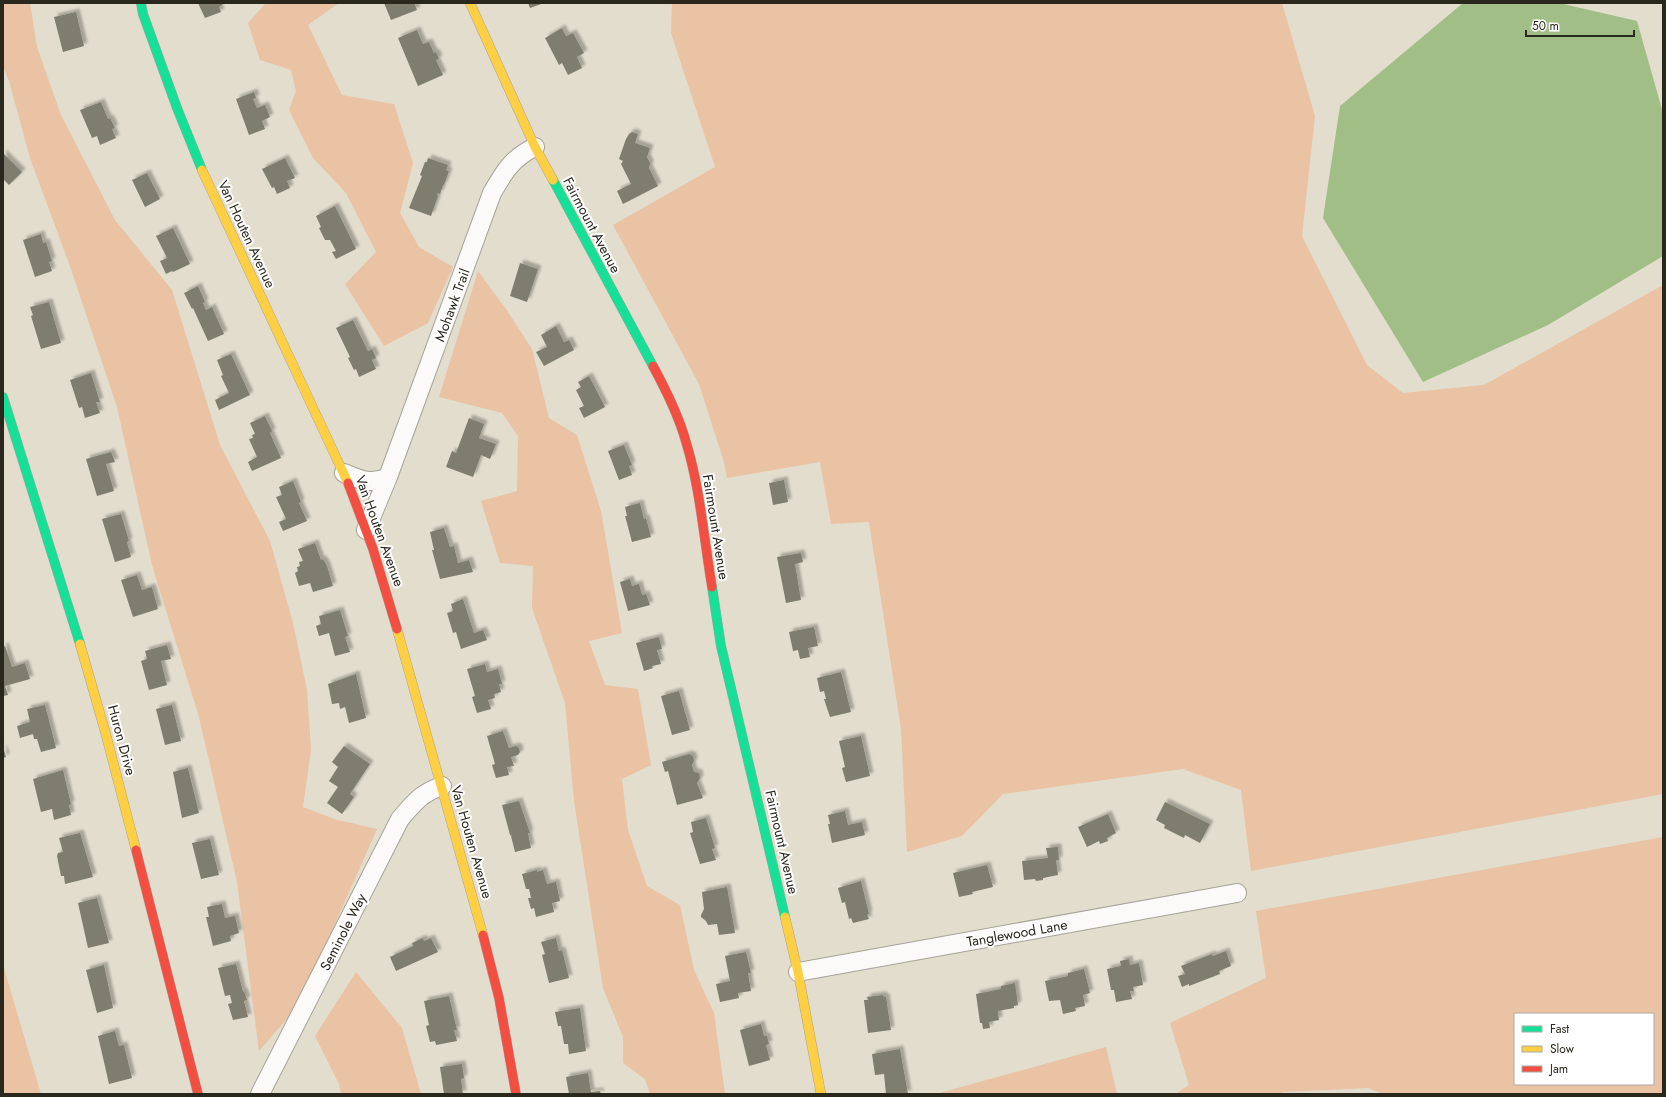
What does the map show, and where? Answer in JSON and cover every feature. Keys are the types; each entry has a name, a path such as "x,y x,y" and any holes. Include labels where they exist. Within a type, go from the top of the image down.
{"street":[{"name":"Van Houten Avenue","path":"140,3 172,94 202,171 344,473 366,530 391,606 477,910 498,998 516,1094"},
{"name":"Fairmount Avenue","path":"470,3 535,147 655,370 686,440 696,484 721,646 798,972 821,1094"},
{"name":"Mohawk Trail","path":"366,530 388,477 492,194 512,162 523,152 535,147"},
{"name":"Huron Drive","path":"3,397 85,660 105,731 198,1094"},
{"path":"344,473 369,482 382,480 388,477"},
{"name":"Seminole Way","path":"260,1094 400,819 417,799 430,790 442,786"},
{"name":"Tanglewood Lane","path":"798,972 1237,893"}],"shaded area":[{"path":"3,3 30,3 37,47 61,115 115,220 172,290 220,445 270,541 293,623 307,690 311,750 303,807 334,819 377,829 299,1005 259,1051 237,882 199,717 152,565 117,407 71,269 30,158 9,81 3,66"},
{"path":"266,3 339,3 308,25 342,95 394,104 413,163 400,213 419,247 453,267 428,323 384,346 345,284 376,252 346,193 313,158 289,110 296,91 291,70 260,60 248,23"},
{"path":"672,3 1282,3 1315,116 1302,236 1367,365 1403,393 1484,385 1663,285 1663,794 1251,871 1241,790 1183,769 1003,794 962,836 907,852 901,729 869,522 831,524 820,462 727,478 724,462 699,384 613,225 715,167 671,33"},
{"path":"1463,3 1559,3 1637,21 1663,113 1663,256 1548,325 1423,382 1323,218 1340,106"},
{"path":"478,271 506,309 532,349 549,418 577,435 601,511 622,633 589,641 605,685 638,689 651,765 622,779 628,830 647,886 680,905 694,970 714,1013 725,1094 650,1094 645,1079 623,1063 623,1037 603,988 574,801 565,703 532,608 533,566 500,563 481,501 517,491 518,436 502,413 439,397"},
{"path":"1663,837 1663,1094 1383,1094 1368,1088 1283,1092 1279,1094 1175,1094 1189,1085 1170,1023 1266,978 1256,911"},
{"path":"3,965 41,1094 3,1094"},
{"path":"356,972 402,1028 421,1094 341,1094 339,1084 315,1036"},
{"path":"1106,1047 1117,1094 936,1094"}],"building":[{"path":"198,3 223,4 219,7 221,12 205,18"},
{"path":"384,3 414,3 417,10 391,20"},
{"path":"528,3 544,3 530,8"},
{"path":"76,12 84,46 63,52 54,17"},
{"path":"562,28 566,36 573,33 584,53 577,57 582,68 568,75 562,63 559,65 545,38"},
{"path":"417,30 423,44 429,42 434,53 436,52 439,59 436,60 443,75 418,86 398,38"},
{"path":"254,92 256,98 253,99 257,108 265,105 270,117 262,121 265,129 249,135 236,99"},
{"path":"101,102 108,119 110,118 115,128 112,129 116,138 100,145 97,136 92,138 80,110"},
{"path":"632,132 638,134 635,143 650,148 647,157 650,163 649,168 658,186 623,204 617,191 631,184 621,164 623,161 619,159 626,139"},
{"path":"3,153 22,172 9,185 3,179"},
{"path":"285,158 295,178 287,181 290,188 277,194 274,187 272,188 262,169"},
{"path":"428,158 448,165 446,170 449,171 440,194 438,193 437,195 438,196 431,216 409,208 422,176 420,175"},
{"path":"147,173 160,199 145,207 132,180"},
{"path":"335,206 356,249 336,259 332,252 336,251 330,240 325,240 319,228 321,227 316,216"},
{"path":"173,228 190,264 166,274 160,261 167,258 156,236"},
{"path":"41,234 43,243 46,242 52,261 49,262 52,271 35,277 23,240"},
{"path":"520,263 538,269 527,302 510,296"},
{"path":"198,286 205,302 203,303 206,310 212,307 224,334 208,341 193,308 192,309 184,293"},
{"path":"49,302 61,343 41,349 31,316 33,315 30,307"},
{"path":"353,320 368,351 372,349 376,358 372,360 376,369 359,377 356,369 354,370 348,358 350,357 336,328"},
{"path":"556,326 564,342 569,340 574,350 544,366 536,352 547,347 541,335"},
{"path":"231,354 250,395 219,410 215,400 229,393 221,376 223,375 217,360"},
{"path":"91,373 100,402 96,402 100,413 85,418 82,407 79,408 70,380"},
{"path":"589,376 605,407 584,418 579,408 584,406 576,390 581,387 578,382"},
{"path":"265,416 272,431 270,433 281,458 252,471 248,462 257,457 249,439 253,438 252,435 255,434 250,423"},
{"path":"469,418 484,424 479,438 496,444 490,459 481,455 473,477 446,467 452,451 456,453"},
{"path":"624,445 632,465 629,466 632,475 619,480 608,451"},
{"path":"111,452 115,462 106,464 114,491 97,496 86,459"},
{"path":"784,480 788,502 773,505 769,483"},
{"path":"293,481 301,502 299,503 307,521 283,531 279,522 286,519 276,497 282,495 279,487"},
{"path":"640,503 651,537 632,542 625,516 627,516 625,507"},
{"path":"121,514 129,541 127,542 131,557 115,562 102,519"},
{"path":"444,528 450,547 454,546 458,563 469,560 473,572 440,579 432,550 434,550 430,532"},
{"path":"315,543 321,560 323,559 327,566 333,586 313,592 310,583 299,586 295,573 298,571 297,567 300,566 299,562 303,561 298,549"},
{"path":"801,553 803,562 795,564 801,600 786,603 777,557"},
{"path":"137,575 142,590 152,587 158,609 133,617 121,580"},
{"path":"630,579 632,586 639,584 642,595 646,594 650,605 628,611 620,582"},
{"path":"463,599 474,633 483,630 487,640 461,649 456,632 453,633 447,613 453,611 451,604"},
{"path":"340,610 348,636 345,637 350,652 335,656 329,633 319,636 316,626 321,624 319,616"},
{"path":"814,627 818,646 808,648 810,657 800,659 798,650 793,651 789,632"},
{"path":"659,637 662,649 657,650 661,664 652,666 653,668 644,671 636,643"},
{"path":"167,645 171,659 161,661 167,685 149,690 141,661 147,659 145,651"},
{"path":"5,646 12,667 25,663 30,679 5,686 8,695 3,696 3,647"},
{"path":"485,664 487,672 498,669 502,684 499,684 501,692 494,694 495,698 488,700 491,709 477,713 472,697 475,696 467,669"},
{"path":"841,672 851,712 830,717 824,699 826,699 824,691 820,692 817,678"},
{"path":"356,674 366,718 349,723 345,707 340,709 339,703 332,704 328,684"},
{"path":"679,691 690,730 672,735 661,696"},
{"path":"45,705 56,748 41,752 37,739 34,739 33,734 20,738 17,726 30,722 27,709"},
{"path":"172,705 181,741 165,745 156,709"},
{"path":"503,731 509,748 516,746 519,748 520,752 518,755 511,757 514,766 507,767 509,775 496,778 492,765 495,764 487,736"},
{"path":"861,736 870,776 846,782 842,768 845,767 839,741"},
{"path":"344,746 370,764 350,794 354,797 342,814 327,803 338,787 329,781 338,767 332,762"},
{"path":"3,747 6,757 3,758"},
{"path":"689,754 693,756 694,761 692,765 694,772 699,773 700,778 697,783 703,798 677,805 668,771 665,772 662,762"},
{"path":"188,768 199,813 182,818 173,772"},
{"path":"63,770 71,804 69,805 71,815 54,820 52,809 41,812 33,779"},
{"path":"519,801 530,833 528,833 531,848 515,852 512,836 510,835 502,805"},
{"path":"1165,802 1210,824 1200,843 1185,835 1184,838 1164,828 1165,825 1156,820"},
{"path":"845,811 848,825 862,822 865,835 832,843 828,824 830,824 828,815"},
{"path":"1108,814 1116,833 1107,838 1108,841 1100,844 1099,841 1087,847 1078,827"},
{"path":"706,818 715,848 712,849 716,860 700,864 690,833 693,832 691,822"},
{"path":"80,833 93,877 65,884 64,876 61,876 57,856 58,853 63,852 59,838"},
{"path":"210,839 219,875 201,879 192,843"},
{"path":"1058,847 1059,860 1056,860 1058,875 1043,878 1043,880 1024,880 1022,861 1048,858 1046,848"},
{"path":"987,865 993,887 959,897 953,873"},
{"path":"537,870 537,872 543,870 547,884 556,882 560,901 552,903 554,912 536,917 534,908 531,909 528,898 531,898 529,889 526,889 522,874"},
{"path":"861,881 869,919 853,923 851,918 849,919 845,902 842,903 838,888"},
{"path":"727,887 735,933 719,935 717,924 708,925 701,917 704,909 702,892"},
{"path":"97,898 109,943 88,948 78,903"},
{"path":"222,904 225,918 235,916 239,933 230,936 231,941 213,946 206,917 209,917 207,907"},
{"path":"423,938 424,941 431,938 438,952 396,971 390,957 413,946 412,943"},
{"path":"556,938 559,951 562,950 569,978 549,983 542,955 545,954 541,942"},
{"path":"1226,951 1231,966 1219,971 1220,974 1189,986 1189,984 1182,987 1178,976 1185,974 1181,966 1212,954 1213,956"},
{"path":"746,952 751,973 748,973 751,991 738,993 739,998 720,1002 716,984 730,981 725,956"},
{"path":"1129,959 1130,965 1139,963 1143,985 1133,987 1134,991 1130,991 1132,999 1116,1002 1114,990 1111,990 1107,969 1121,966 1120,961"},
{"path":"236,964 243,992 244,991 247,1000 244,1001 248,1017 233,1020 228,1004 232,1003 230,995 225,996 218,968"},
{"path":"104,965 113,1008 97,1013 86,970"},
{"path":"1084,969 1090,993 1083,995 1085,1006 1075,1008 1076,1011 1063,1014 1060,1000 1049,1001 1045,981 1068,976 1068,973"},
{"path":"1015,983 1018,1005 1014,1006 1014,1008 998,1011 999,1020 989,1022 990,1028 983,1029 982,1023 980,1023 976,994 1001,989 1001,986"},
{"path":"883,995 886,997 891,1030 868,1033 864,1000 868,1000 867,997"},
{"path":"449,996 457,1030 454,1030 457,1041 436,1045 435,1041 430,1042 426,1026 429,1025 424,1001"},
{"path":"580,1008 586,1051 569,1054 568,1044 564,1044 561,1026 558,1026 555,1012"},
{"path":"761,1024 764,1036 767,1036 769,1044 766,1045 770,1060 749,1066 740,1030"},
{"path":"115,1031 119,1046 124,1045 132,1078 109,1084 98,1036"},
{"path":"900,1049 908,1094 886,1094 884,1074 875,1075 872,1054"},
{"path":"462,1064 464,1078 461,1079 463,1094 444,1094 440,1067"},
{"path":"588,1073 591,1092 600,1091 601,1094 569,1094 566,1077"}],"traffic: fast":[{"path":"141,3 143,14 177,108 202,170"},
{"path":"553,180 653,366"},
{"path":"3,397 80,644"},
{"path":"712,587 721,646 785,917"}],"traffic: slow":[{"path":"470,3 535,147 553,180"},
{"path":"202,170 348,483"},
{"path":"397,629 483,935"},
{"path":"80,644 105,731 136,850"},
{"path":"785,917 798,972 821,1094"}],"traffic: jam":[{"path":"653,366 676,413 691,459 712,587"},
{"path":"348,483 373,549 397,629"},
{"path":"136,850 198,1094"},
{"path":"483,935 499,998 516,1094"}]}
